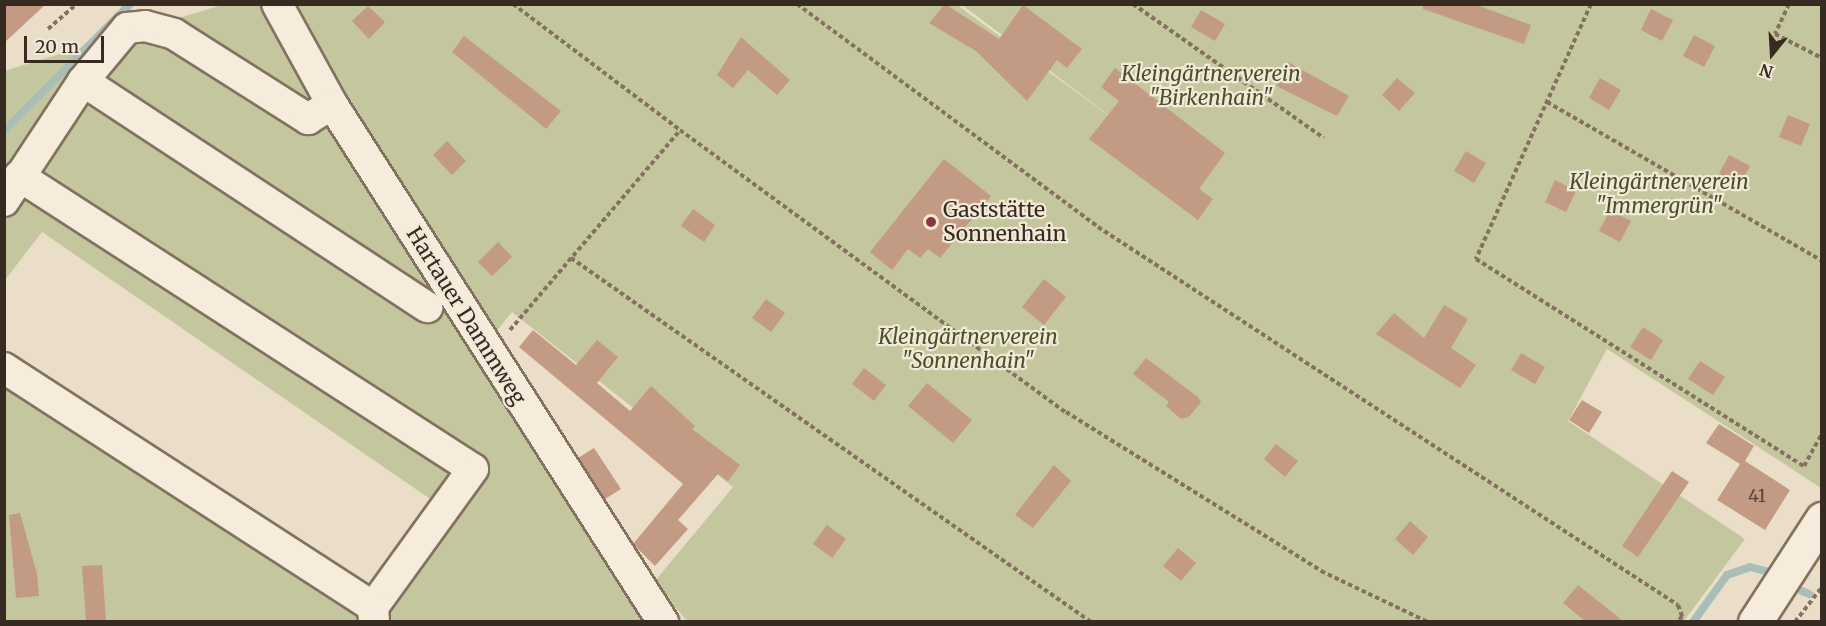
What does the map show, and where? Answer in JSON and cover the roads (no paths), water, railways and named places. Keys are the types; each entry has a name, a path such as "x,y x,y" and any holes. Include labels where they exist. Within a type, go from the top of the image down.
{"main road":[{"path":"1755,621 1821,519"}],"street":[{"name":"Hartauer Dammweg","path":"277,4 332,104 488,351 663,621"},
{"path":"4,368 374,614 472,469 12,188 83,81 127,28 146,26 174,34 308,119 332,104"},
{"path":"83,81 427,306"}],"waterway":[{"path":"4,131 130,4"},
{"path":"1693,622 1727,575 1750,567 1772,573"},
{"path":"1802,591 1809,594"}],"place":[{"name":"Gaststätte Sonnenhain","path":"931,222"}],"park label":[{"name":"Kleingärtnerverein \"Birkenhain\"","path":"1211,86"},
{"name":"Kleingärtnerverein \"Immergrün\"","path":"1659,194"},
{"name":"Kleingärtnerverein \"Sonnenhain\"","path":"968,349"}]}
